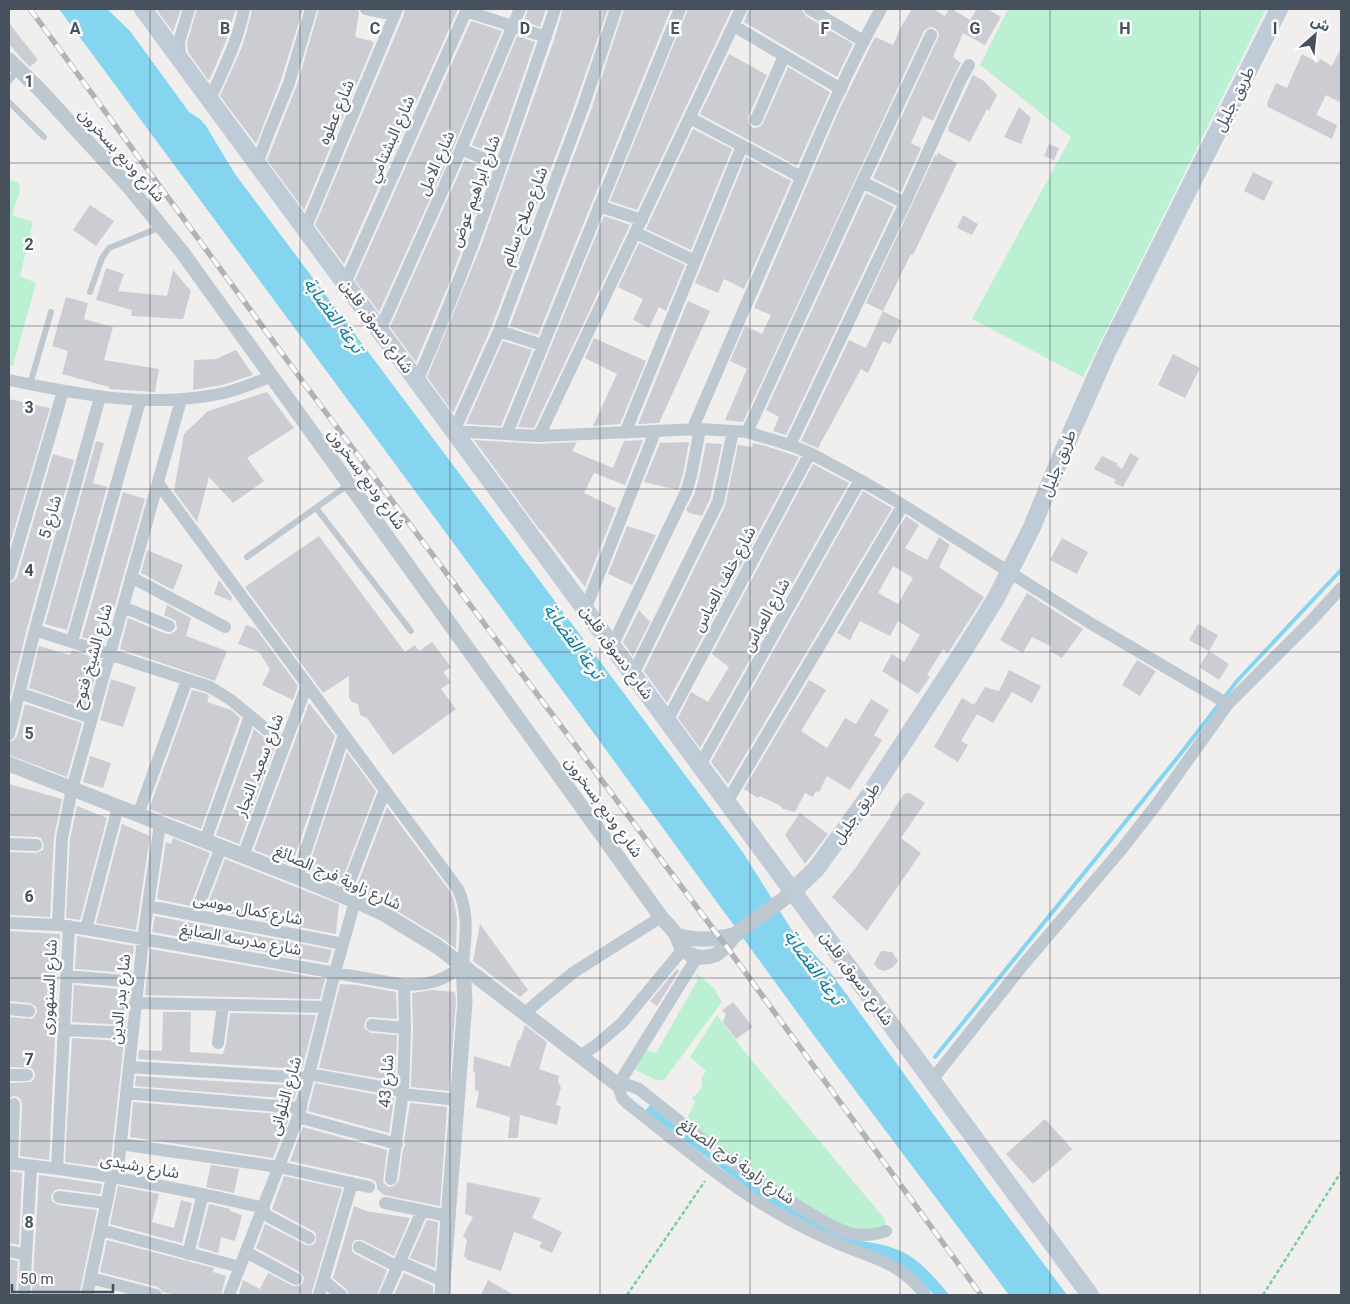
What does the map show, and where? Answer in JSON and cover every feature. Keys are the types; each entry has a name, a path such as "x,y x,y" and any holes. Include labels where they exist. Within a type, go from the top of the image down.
{"main road":[{"name":"شارع دسوق, قلين","path":"143,9 727,802 787,896 932,1080 1090,1295"},
{"name":"طريق جليل","path":"787,896 816,869 866,800 991,607 1032,527 1107,352 1279,9"}],"street":[{"path":"180,58 179,42 188,9"},
{"path":"210,100 232,50 244,9"},
{"path":"257,164 289,84 311,9"},
{"path":"366,9 396,12"},
{"name":"شارع الامل","path":"380,330 461,149 520,9"},
{"name":"شارع ابراهيم عوض","path":"417,381 452,301 555,9"},
{"name":"شارع صلاح سالم","path":"454,431 499,331 583,107 616,9"},
{"path":"507,433 680,9"},
{"path":"539,436 742,9"},
{"path":"612,646 686,492 691,476 696,430 801,177 863,41 881,9"},
{"path":"467,10 546,37"},
{"name":"شارع البشتامي","path":"345,283 467,10"},
{"path":"814,10 863,41"},
{"name":"شارع عطوه","path":"305,229 396,12"},
{"path":"734,26 841,89"},
{"path":"747,432 931,35"},
{"path":"756,120 784,56"},
{"path":"790,445 968,65"},
{"name":"شارع وديع بسخرون","path":"12,70 40,90 129,187 182,252 661,917 676,935 678,943 683,949"},
{"path":"690,118 801,177"},
{"path":"625,433 742,146"},
{"path":"461,149 501,166"},
{"path":"862,182 905,203"},
{"path":"599,206 642,220"},
{"path":"636,233 695,261"},
{"path":"499,331 542,345"},
{"path":"9,380 100,397 140,401 181,400 225,393 271,377"},
{"path":"9,575 63,391"},
{"name":"شارع 5","path":"9,734 35,630 100,397"},
{"name":"شارع الشيخ فتوح","path":"63,926 62,838 72,789 181,400"},
{"path":"72,642 140,401"},
{"path":"454,431 539,436 733,430 747,432 790,445 810,453 903,505 1090,623 1228,704"},
{"path":"633,674 718,502 733,430"},
{"path":"586,610 655,432"},
{"name":"شارع خلف العباس","path":"667,721 810,453"},
{"name":"شارع العباس","path":"700,765 860,480"},
{"path":"158,483 458,889 466,910 467,922 463,966 465,1002 443,1288 399,1264 359,1247"},
{"path":"727,802 903,505"},
{"path":"131,577 225,627"},
{"path":"932,1080 1024,964 1121,850 1156,805 1228,704 1312,620 1341,588"},
{"path":"123,607 169,626"},
{"path":"35,630 210,688 231,700 284,744"},
{"path":"138,815 187,680"},
{"name":"شارع سعيد النجار","path":"242,856 306,685"},
{"path":"19,694 92,718"},
{"path":"205,841 250,716"},
{"path":"297,877 344,735"},
{"name":"شارع زاوية فرج الصائغ","path":"9,764 350,898 384,914 438,947 618,1085 626,1104 713,1170 752,1197 794,1222 838,1244 898,1268 909,1276 925,1295"},
{"name":"شارع التلوانى","path":"230,1295 299,1113 343,944 350,898 385,790"},
{"path":"86,929 118,808"},
{"name":"شارع بدر الدين","path":"87,1295 120,1144 143,939 160,824"},
{"path":"9,844 36,845"},
{"path":"195,916 221,847"},
{"path":"580,1056 622,1023 683,949 697,957 713,956 720,952 737,934 787,896"},
{"name":"شارع كمال موسى","path":"148,906 343,944"},
{"path":"525,1013 574,972 661,917"},
{"name":"شارع مدرسه الصايغ","path":"9,923 86,929 404,984 420,985 436,982 463,966"},
{"name":"شارع السنهورى","path":"57,1169 66,976 63,926"},
{"path":"676,935 704,940 737,934"},
{"path":"618,1085 697,957"},
{"path":"66,976 138,982"},
{"name":"شارع 43","path":"392,1179 403,1092 404,984"},
{"path":"135,1003 326,1007"},
{"path":"218,1043 223,1005"},
{"path":"9,1009 29,1011"},
{"path":"372,1025 405,1028"},
{"path":"64,1030 132,1033"},
{"path":"129,1067 309,1076 458,1100"},
{"path":"9,1075 27,1076"},
{"name":"شارع زاوية فرج الصائغ","path":"618,1085 625,1084 639,1089 750,1175 805,1210 849,1233 874,1235 886,1231"},
{"path":"126,1093 299,1113 397,1144"},
{"path":"10,1164 14,1104"},
{"path":"120,1144 279,1168 370,1187"},
{"name":"شارع رشيدى","path":"10,1164 114,1177 203,1194 263,1210 309,1238"},
{"path":"24,1295 31,1166"},
{"path":"320,1295 352,1183"},
{"path":"188,1254 203,1194"},
{"path":"59,1198 106,1203"},
{"path":"385,1203 448,1216"},
{"path":"385,1295 422,1211"},
{"path":"101,1230 240,1267"},
{"path":"9,1251 26,1255"},
{"path":"246,1252 296,1279"},
{"path":"91,1278 156,1295"},
{"path":"324,1281 341,1295"}],"lane":[{"path":"9,102 44,137"},
{"path":"90,292 102,258 109,248 162,226"},
{"path":"30,384 51,312"},
{"path":"247,557 349,484"},
{"path":"316,508 411,631"}],"path":[{"path":"627,1295 713,1170"},
{"path":"1263,1295 1341,1172"}],"green space":[{"path":"1008,9 1266,9 1083,377 972,319 1071,137 980,65"},
{"path":"9,180 18,182 20,190 12,215 33,222 20,276 36,283 13,366 9,365"},
{"path":"696,973 713,987 722,1002 664,1080 656,1080 632,1068 644,1049 656,1053 697,981"},
{"path":"717,1015 748,1056 885,1219 886,1229 850,1230 766,1184 687,1119 695,1102 692,1098 700,1090 702,1085 701,1079 706,1071 690,1057"}],"water":[{"name":"ترعة القضابة","path":"59,9 107,9 130,31 189,112 200,119 206,126 235,174 742,851 791,929 828,969 1067,1295 1009,1295 818,1041 590,728"},
{"path":"650,1105 726,1160 761,1190 860,1241 876,1243 901,1251 930,1272 949,1295 934,1295 914,1275 852,1247 758,1196 645,1111"}],"building":[{"path":"156,9 181,9 173,32"},
{"path":"197,9 236,9 226,41 208,80 188,52 187,43"},
{"path":"252,9 303,9 281,80 256,144 220,96 242,47"},
{"path":"319,9 358,9 355,37 374,43 304,210 267,160 297,85"},
{"path":"405,9 458,9 344,264 315,225"},
{"path":"528,9 546,9 540,27 524,21"},
{"path":"563,9 608,9 575,104 491,328 453,413 427,377 481,246 554,40"},
{"path":"624,9 671,9 538,335 510,326 591,110"},
{"path":"688,9 732,9 637,210 610,201"},
{"path":"749,9 801,9 806,16 853,44 837,77 744,22"},
{"path":"912,9 933,9 945,16 949,9 952,9 970,20 977,9 987,9 1001,17 985,45 963,33 953,57 961,63 933,121 923,116 911,143 921,148 901,192 873,178 938,38 939,34 935,28 930,27 924,31 743,422 725,420 747,369 730,361 745,326 762,334 771,315 754,308 840,108 875,37 893,45"},
{"path":"471,21 502,31 454,146 379,312 355,280"},
{"path":"9,23 38,60 30,67 11,46 9,48"},
{"path":"517,36 535,42 496,155 472,145"},
{"path":"1341,48 1341,103 1326,95 1316,115 1337,125 1332,139 1268,107 1267,103 1276,83 1287,88 1302,54 1318,63 1320,59 1332,66"},
{"path":"729,54 767,75 748,117 749,124 753,128 760,127 763,123 788,67 830,92 797,166 700,114"},
{"path":"973,75 984,81 997,95 989,111 987,109 970,142 948,131 948,128"},
{"path":"1019,107 1031,118 1021,144 1004,137"},
{"path":"693,129 732,149 691,250 646,229"},
{"path":"1049,144 1059,148 1054,160 1044,156"},
{"path":"938,153 957,163 913,255 911,254 883,311 866,303 935,155 937,156"},
{"path":"746,157 791,181 744,289 724,279 718,293 695,283"},
{"path":"465,160 491,170 448,286 416,362 390,327"},
{"path":"1253,172 1273,182 1264,201 1244,191"},
{"path":"866,193 894,207 786,435 773,431 779,417 766,410"},
{"path":"90,205 114,221 96,246 73,230"},
{"path":"963,215 978,224 972,235 957,228"},
{"path":"604,216 630,225 534,428 518,427"},
{"path":"639,243 685,265 666,311 659,307 649,328 633,320 643,299 618,287"},
{"path":"106,268 124,274 118,291 167,296 173,270 191,291 183,319 131,316 132,310 96,300"},
{"path":"66,297 88,303 84,319 113,327 104,360 159,369 155,392 109,389 109,387 62,374 68,351 52,346"},
{"path":"688,301 710,311 659,423 638,424"},
{"path":"883,311 902,321 890,344 883,341 868,373 861,369 818,448 801,441 849,340 866,348"},
{"path":"594,338 646,361 620,424 593,426 617,374 585,358"},
{"path":"503,341 532,350 501,426 466,424"},
{"path":"236,350 253,375 222,385 193,390 194,360 216,359"},
{"path":"1173,354 1200,368 1185,398 1158,385"},
{"path":"267,392 294,428 247,458 264,481 233,503 209,477 197,522 174,491 184,434 208,411"},
{"path":"9,399 50,408 9,547"},
{"path":"474,440 539,444 577,442 572,451 613,468 624,441 643,440 625,485 594,473 584,493 616,508 585,587 539,529"},
{"path":"96,441 104,443 93,483 107,487 67,630 45,624"},
{"path":"689,442 678,490 644,482 660,443"},
{"path":"706,443 722,444 710,499 702,516 689,513 686,510 694,495"},
{"path":"753,443 799,457 667,703 644,671 725,506 738,445 752,447"},
{"path":"1130,453 1139,458 1123,487 1114,483 1116,480 1094,469 1102,456 1117,463 1116,465 1122,469"},
{"path":"53,454 74,460 27,628 9,702 9,583 17,577"},
{"path":"813,464 849,483 700,748 678,718 691,692 708,702 729,667 712,654"},
{"path":"863,491 892,508 728,784 711,762"},
{"path":"123,492 145,499 104,644 82,637"},
{"path":"906,516 919,525 905,548 927,560 939,537 950,545 939,567 984,597 948,653 943,649 927,675 930,677 918,694 882,671 892,654 904,662 920,635 898,621 890,636 860,621 850,640 837,633","holes":["893,566 913,578 898,604 878,593"]},
{"path":"627,526 656,535 632,585 608,574"},
{"path":"319,536 405,652 415,645 419,651 432,642 451,667 443,672 451,682 441,689 456,709 393,755 367,718 360,715 358,704 352,702 349,698 349,676 323,693 245,587"},
{"path":"1062,538 1088,552 1077,574 1050,560"},
{"path":"147,550 183,565 173,590 141,573"},
{"path":"219,580 232,597 231,601 214,594"},
{"path":"1027,593 1083,629 1062,658 1050,651 1052,647 1032,637 1023,653 1000,640"},
{"path":"167,605 191,618 186,636 227,651 215,681 120,649 128,618 166,634 174,632 177,629 176,621 164,615"},
{"path":"639,610 650,622 633,656 623,642"},
{"path":"1198,624 1218,635 1209,651 1189,640"},
{"path":"246,625 256,629 298,686 293,700 262,685 270,669 259,652 238,644"},
{"path":"39,646 70,655 72,650 100,660 86,708 29,688"},
{"path":"1209,651 1229,664 1219,680 1199,667"},
{"path":"1137,660 1156,671 1140,696 1122,685"},
{"path":"1009,670 1041,686 1032,703 1012,692 993,723 977,714 961,741 968,745 958,762 934,747 962,698 974,705 985,687 999,691"},
{"path":"111,679 136,687 123,727 100,720"},
{"path":"809,680 826,690 801,731 827,748 845,718 856,724 871,699 889,710 874,735 882,740 850,790 827,776 819,792 816,791 813,797 805,793 795,812 783,809 779,805 760,796 758,798 744,789"},
{"path":"192,690 207,694 209,696 207,702 231,710 240,718 201,829 149,809"},
{"path":"309,703 335,736 292,865 254,850"},
{"path":"25,704 82,723 67,777 9,755 9,742 17,736"},
{"path":"254,729 275,747 239,844 216,835"},
{"path":"347,752 376,791 340,885 307,871"},
{"path":"90,756 111,763 103,788 83,782"},
{"path":"9,784 62,799 54,837 50,917 9,915 9,852 36,853 43,850 44,845 41,838 9,836"},
{"path":"910,793 925,803 901,838 921,853 867,931 832,897 854,870 904,794"},
{"path":"77,806 107,818 80,920 66,918 70,839"},
{"path":"387,807 451,893 457,918 456,949 389,906 355,891"},
{"path":"800,813 828,834 805,864 785,835"},
{"path":"122,824 150,836 136,930 96,923"},
{"path":"173,838 210,853 190,906 157,899 166,842 171,844"},
{"path":"225,859 339,904 336,934 206,909"},
{"path":"155,916 332,950 328,963 152,932"},
{"path":"480,924 528,990 520,997 473,961"},
{"path":"9,931 60,934 49,1160 20,1156 22,1104 18,1097 9,1098 9,1083 31,1082 35,1075 31,1068 9,1067 9,1017 32,1019 37,1011 36,1007 30,1003 9,1001"},
{"path":"77,936 134,946 131,973 75,969"},
{"path":"150,949 325,979 320,999 145,995"},
{"path":"880,952 892,952 898,961 893,967 885,971 878,969 874,964"},
{"path":"677,969 679,971 657,1006 650,1001"},
{"path":"340,984 396,992 397,1019 369,1017 364,1025 365,1029 371,1033 397,1035 395,1081 319,1068"},
{"path":"74,985 129,990 126,1025 72,1022"},
{"path":"432,990 455,992 456,1002 449,1091 411,1087 412,993"},
{"path":"733,1002 753,1027 736,1039 723,1022 726,1014 722,1010"},
{"path":"163,1012 191,1012 190,1052 223,1054 230,1013 316,1015 302,1069 138,1059 139,1050 162,1051"},
{"path":"525,1025 547,1042 539,1069 559,1076 558,1081 561,1088 556,1105 561,1106 557,1125 520,1115 518,1138 508,1138 510,1117 476,1107 479,1092 475,1090 474,1056 510,1067 518,1040 520,1040"},
{"path":"72,1038 124,1041 110,1168 65,1162"},
{"path":"136,1076 298,1086 294,1099 135,1086"},
{"path":"315,1083 394,1098 389,1133 308,1111"},
{"path":"133,1102 290,1115 273,1158 130,1137"},
{"path":"410,1103 447,1107 440,1206 384,1195 377,1189 375,1181 371,1179 290,1161 303,1127 387,1150 383,1182 389,1187 394,1186 399,1180"},
{"path":"1045,1119 1072,1149 1033,1184 1006,1154"},
{"path":"211,1165 239,1169 234,1193 206,1187"},
{"path":"9,1171 22,1173 19,1245 9,1243"},
{"path":"39,1175 102,1184 100,1194 60,1189 55,1190 51,1196 52,1201 58,1205 97,1210 79,1295 32,1295"},
{"path":"284,1176 342,1189 311,1295 244,1295 239,1293 243,1280 260,1289 268,1273 293,1286 300,1286 303,1282 304,1278 300,1272 256,1248 265,1224 306,1245 313,1245 316,1241 316,1234 313,1231 272,1209"},
{"path":"467,1182 541,1198 532,1218 562,1232 552,1253 539,1247 542,1242 514,1232 501,1271 468,1260 464,1256 467,1240 463,1236 473,1217 465,1214"},
{"path":"118,1186 159,1194 152,1222 174,1228 181,1200 192,1203 182,1243 110,1224"},
{"path":"209,1204 230,1209 230,1211 242,1215 235,1241 221,1237 218,1253 198,1247"},
{"path":"354,1206 366,1211 410,1218 394,1256 362,1240 355,1240 352,1244 352,1251 355,1254 387,1270 377,1295 349,1295 346,1289 333,1278"},
{"path":"427,1220 438,1222 435,1268 410,1258"},
{"path":"107,1240 214,1268 213,1272 226,1276 221,1295 177,1295 163,1292 158,1287 100,1272"},
{"path":"9,1259 18,1261 16,1295 9,1295"},
{"path":"404,1273 433,1286 433,1295 394,1295"},
{"path":"488,1280 514,1295 481,1295"}],"waterway":[{"path":"935,1057 1182,752 1237,681 1341,570"}],"railway":[{"path":"30,9 306,386 726,946 981,1295"}]}
